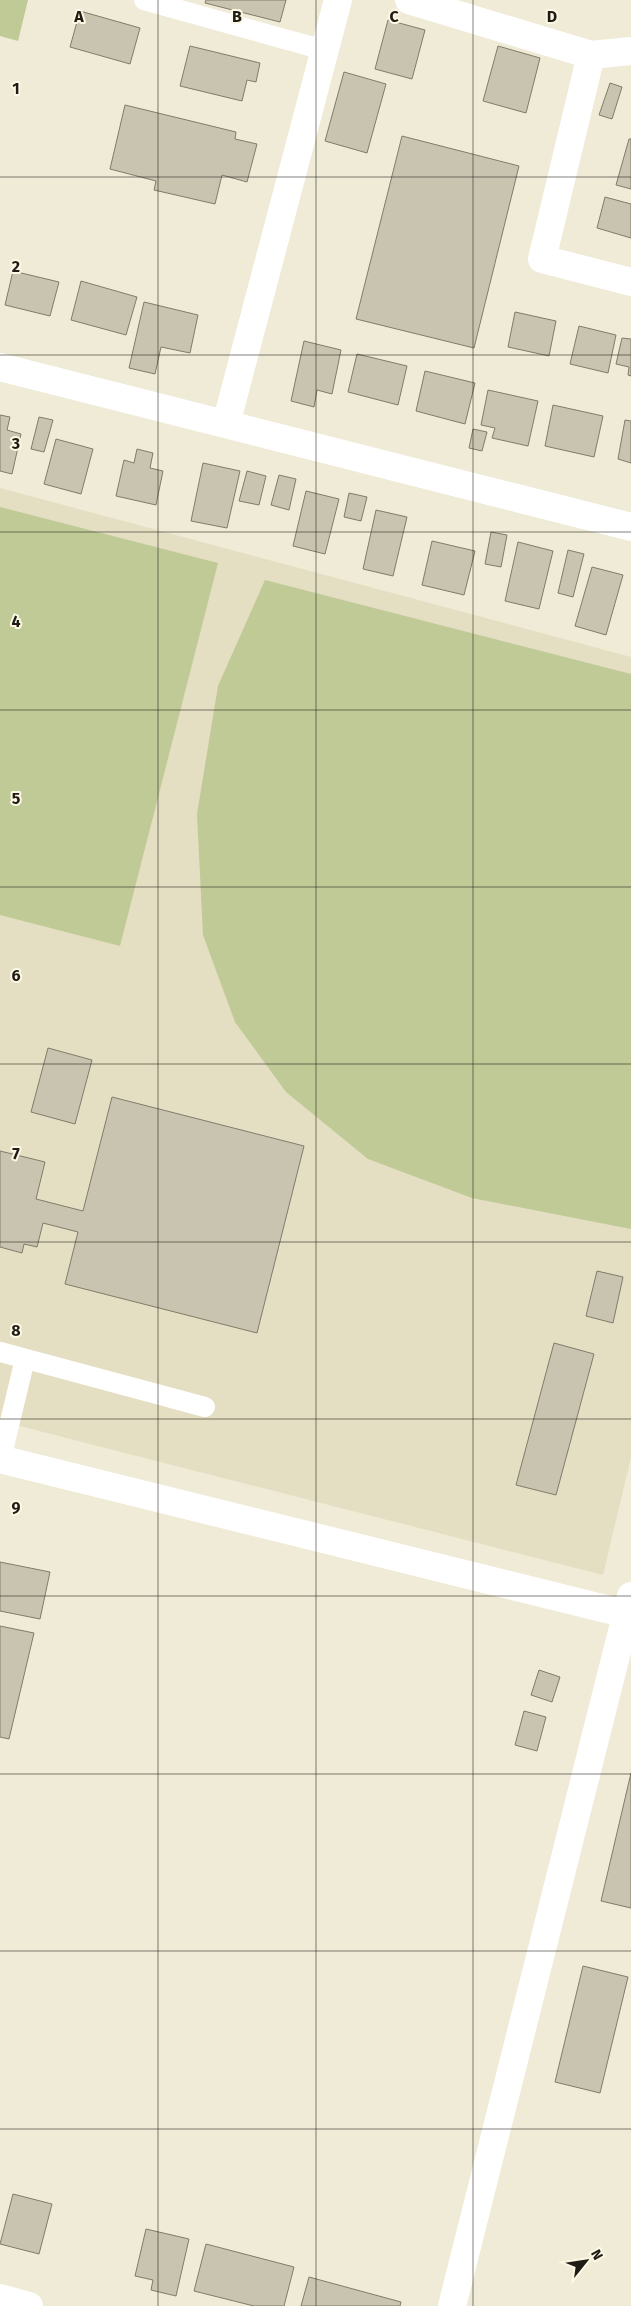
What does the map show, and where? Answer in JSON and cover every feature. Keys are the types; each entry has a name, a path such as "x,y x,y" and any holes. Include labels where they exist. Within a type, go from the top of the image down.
{"street":[{"path":"226,424 338,0"},
{"path":"409,0 591,55 631,51"},
{"path":"591,55 542,259 631,282"},
{"path":"0,368 631,527"},
{"path":"0,1459 629,1605 452,2306"},
{"path":"0,2298 29,2306"}],"lane":[{"path":"144,0 324,50"},
{"path":"0,1352 205,1406"},
{"path":"0,1459 25,1359"}],"shaded area":[{"path":"0,488 631,657 631,1457 603,1575 0,1421"}],"green space":[{"path":"0,0 28,0 18,41 0,36"},
{"path":"0,507 218,563 120,946 0,915"},
{"path":"265,580 631,674 631,1229 472,1198 368,1159 286,1092 235,1022 203,935 197,814 218,686"}],"building":[{"path":"206,0 286,0 280,22 205,3"},
{"path":"80,11 140,28 130,64 70,47"},
{"path":"388,20 425,30 412,79 375,69"},
{"path":"190,46 260,63 256,82 247,80 242,101 180,86"},
{"path":"498,46 540,58 526,113 483,101"},
{"path":"344,72 386,84 367,153 325,141"},
{"path":"610,83 622,87 612,119 599,115"},
{"path":"125,105 236,132 235,139 257,144 247,182 222,175 215,204 154,190 156,181 110,169"},
{"path":"402,136 519,166 474,348 356,319"},
{"path":"629,139 631,139 631,189 616,185"},
{"path":"605,197 631,204 631,238 597,228"},
{"path":"13,271 59,282 50,316 5,305"},
{"path":"81,281 137,297 126,335 71,320"},
{"path":"144,302 198,315 190,353 161,347 155,374 129,368"},
{"path":"515,312 556,321 549,356 508,347"},
{"path":"579,326 616,335 608,373 570,364"},
{"path":"622,338 631,339 631,376 628,375 629,367 616,364"},
{"path":"304,341 341,350 332,394 317,390 314,407 291,401"},
{"path":"357,354 407,366 398,405 348,392"},
{"path":"425,371 475,383 465,424 416,411"},
{"path":"488,390 538,401 528,446 492,438 495,428 481,425"},
{"path":"553,405 603,416 594,457 545,446"},
{"path":"0,415 10,417 7,430 21,434 12,474 0,471"},
{"path":"39,417 53,420 44,452 31,449"},
{"path":"625,420 631,421 631,463 618,459"},
{"path":"473,429 487,432 482,451 469,448"},
{"path":"56,439 93,449 81,494 44,484"},
{"path":"137,449 153,453 150,468 163,471 156,505 116,496 124,460 134,463"},
{"path":"203,463 240,471 227,528 191,521"},
{"path":"247,471 266,476 259,505 239,501"},
{"path":"279,475 296,479 289,510 271,505"},
{"path":"306,491 339,499 325,554 293,546"},
{"path":"349,493 367,497 361,521 344,517"},
{"path":"376,510 407,517 393,576 363,569"},
{"path":"491,532 507,535 501,567 485,564"},
{"path":"432,541 475,551 464,595 422,585"},
{"path":"518,542 553,551 539,609 505,601"},
{"path":"568,550 584,554 573,597 558,593"},
{"path":"592,567 623,575 606,635 575,626"},
{"path":"48,1048 92,1060 75,1124 31,1112"},
{"path":"112,1097 304,1146 257,1333 65,1284 78,1232 43,1223 37,1247 24,1244 22,1253 0,1247 0,1151 45,1162 36,1199 83,1211"},
{"path":"597,1271 623,1277 613,1323 586,1316"},
{"path":"554,1343 594,1354 556,1495 516,1485"},
{"path":"0,1562 50,1572 40,1619 0,1611"},
{"path":"0,1626 34,1633 9,1739 0,1737"},
{"path":"539,1670 560,1677 552,1702 531,1695"},
{"path":"524,1711 546,1717 537,1751 515,1745"},
{"path":"631,1773 631,1908 601,1901"},
{"path":"583,1966 628,1977 600,2093 555,2082"},
{"path":"13,2194 52,2204 39,2254 0,2244"},
{"path":"146,2229 189,2239 176,2296 151,2290 153,2280 135,2276"},
{"path":"206,2244 294,2267 284,2306 254,2306 194,2291"},
{"path":"309,2277 401,2302 400,2306 301,2306"}]}
